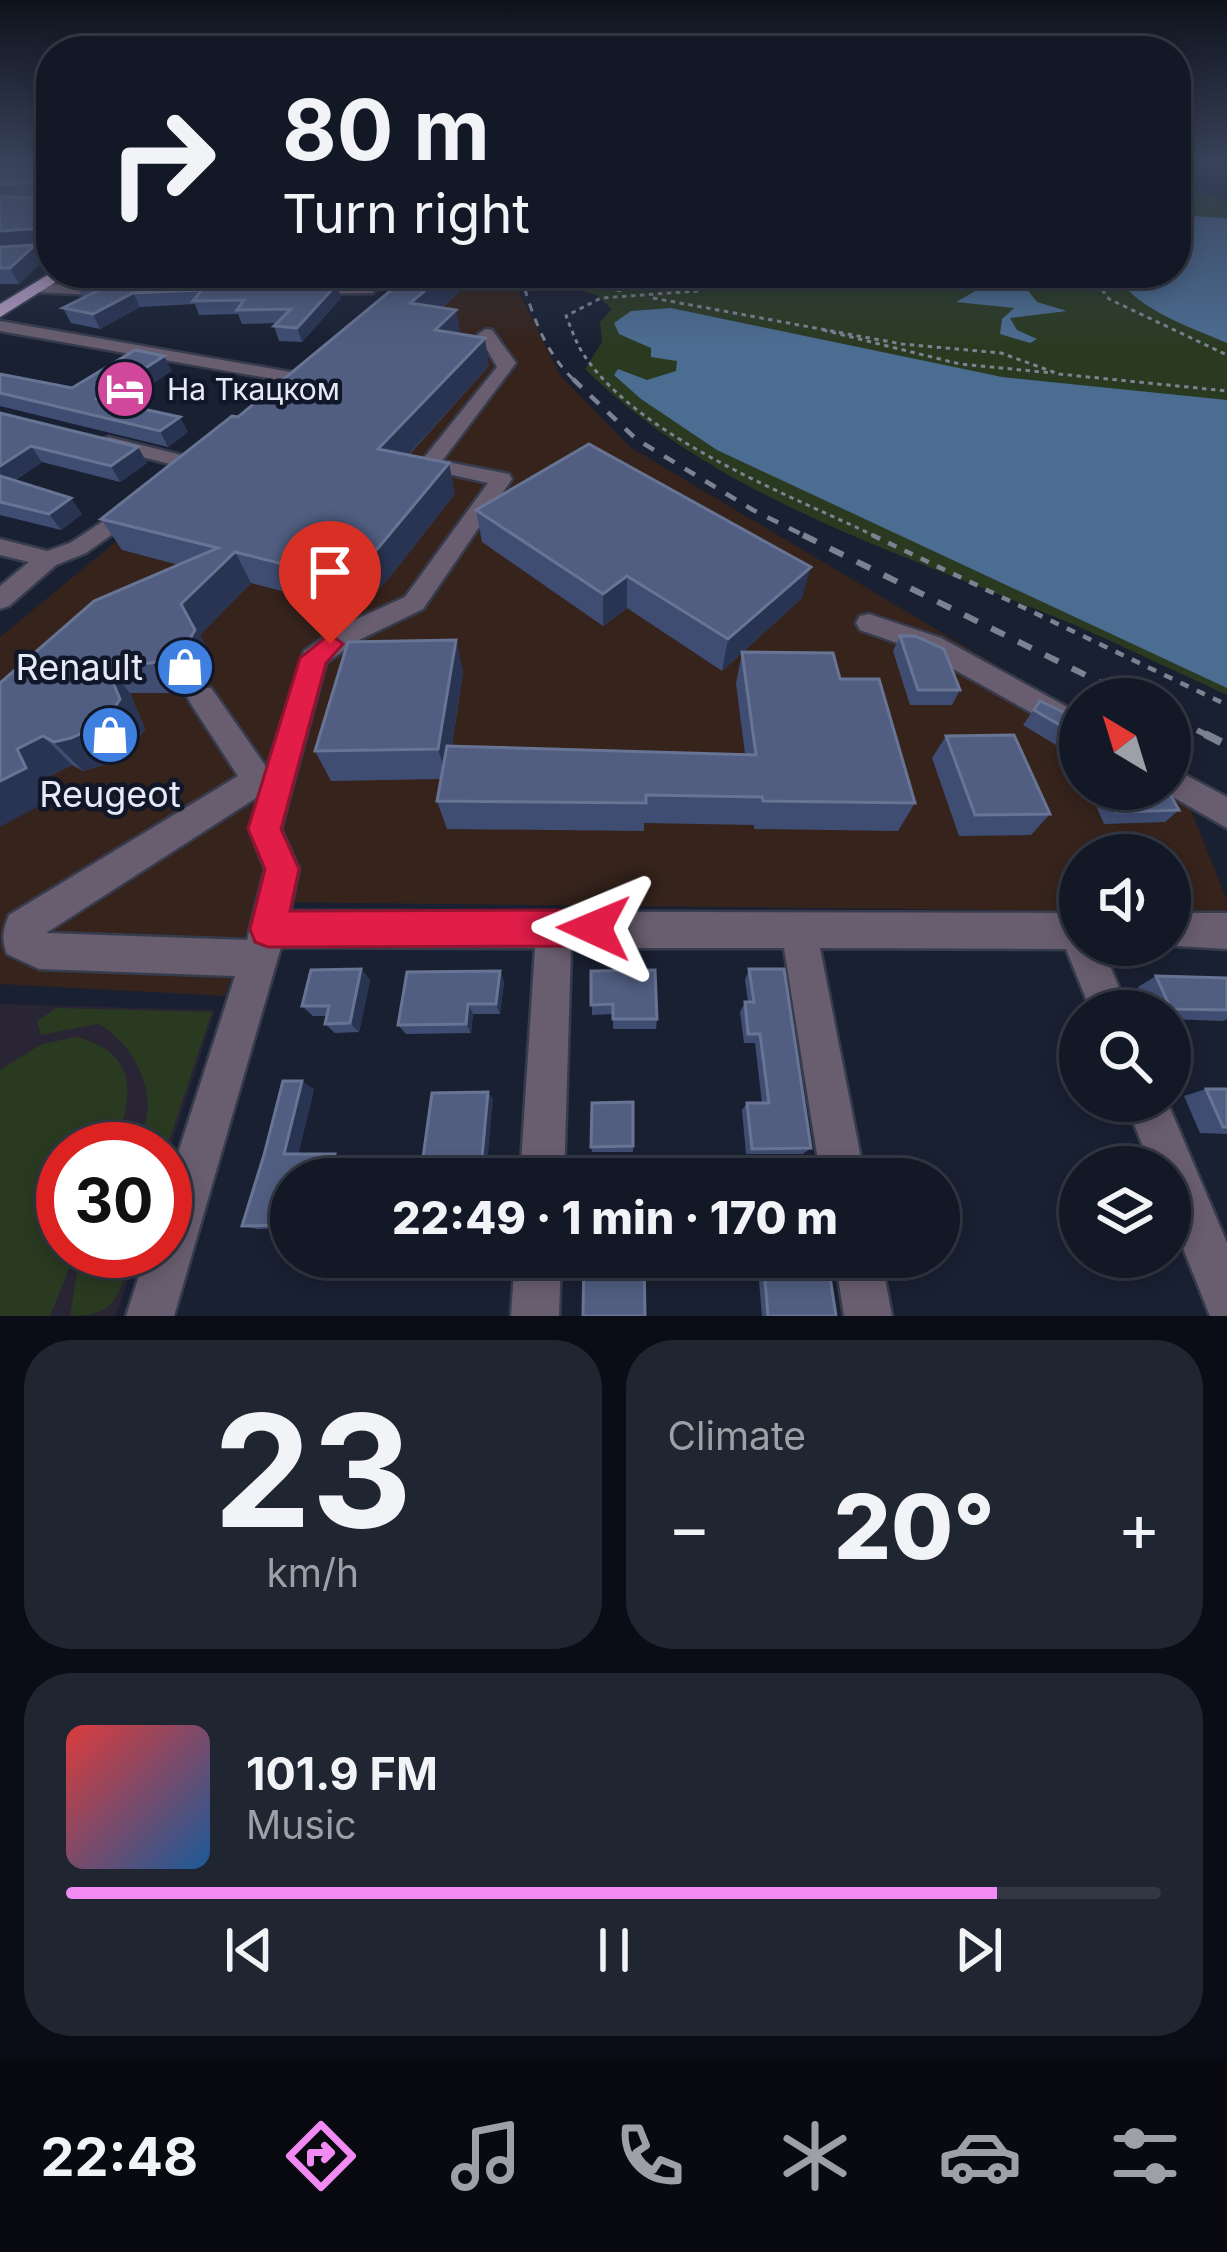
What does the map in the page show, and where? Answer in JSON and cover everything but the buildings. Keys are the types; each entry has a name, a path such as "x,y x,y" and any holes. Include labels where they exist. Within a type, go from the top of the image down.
{"main road":[{"path":"0,312 41,289"}],"street":[{"path":"0,254 36,252"},
{"path":"276,290 372,288"},
{"path":"41,289 133,292"},
{"path":"0,326 295,379"},
{"path":"150,1316 282,869 265,829 269,782 314,658 348,634 414,603 501,479 429,464 505,368 486,334"},
{"path":"0,600 48,560 79,548 182,469 84,436"},
{"path":"0,547 48,560"},
{"path":"869,622 932,646 1059,716"},
{"path":"202,696 269,782"},
{"path":"269,782 61,899 22,928 20,941 39,951 554,927 1059,937"},
{"path":"1216,807 1227,825"},
{"path":"543,1158 554,927"},
{"path":"1191,931 1227,931"},
{"path":"799,933 839,1158"},
{"path":"1155,1122 1227,1299"},
{"path":"535,1316 537,1278"},
{"path":"862,1278 868,1316"}],"path":[{"path":"608,288 902,344 1001,353 1059,374"},
{"path":"705,288 629,294 583,305 566,316 584,356 612,389 702,453 1227,705"},
{"path":"1101,288 1109,299 1227,355"},
{"path":"817,327 837,337 960,364 1227,392"}],"shaded area":[{"path":"434,288 517,288 560,375 630,447 1059,702 1059,810 1191,810 1227,900 1227,913 1191,912 1191,834 1059,834 1059,911 256,902 225,996 0,984 0,637 326,369"},
{"path":"0,1004 215,1010 179,1122 36,1122 36,1278 128,1278 116,1316 0,1316"}],"green space":[{"path":"1191,224 1227,224 1227,695 1077,626 818,520 694,454 637,415 585,369 602,342 600,322 612,309 596,295 572,288 1191,288"},
{"path":"56,1008 212,1012 175,1122 145,1122 144,1080 130,1053 109,1031 98,1024 41,1035 37,1021"},
{"path":"76,1037 111,1054 126,1079 125,1112 123,1122 36,1122 36,1278 65,1278 50,1316 0,1316 0,1070 42,1044"},
{"path":"76,1278 124,1278 108,1307 70,1316"}],"water":[{"path":"1191,224 1227,224 1227,343 1154,310 1127,288 1191,288"},
{"path":"981,288 1026,288 1037,302 1067,311 1010,318 1017,330 1037,339 1030,343 1000,334 1002,319 1014,308 956,302"},
{"path":"671,308 1002,377 1227,400 1227,688 717,450 641,399 614,375 618,369 647,380 676,371 677,361 651,357 651,348 619,334 614,323 631,311"}],"railway":[{"path":"525,288 547,345 575,381"},
{"path":"575,381 636,439 803,535"},
{"path":"803,535 1092,678"},
{"path":"803,535 809,538"},
{"path":"1191,727 1211,737"},
{"path":"1205,734 1211,737"},
{"path":"1211,737 1227,745"}],"place":[{"name":"На Ткацком","path":"125,389"},
{"name":"Renault","path":"185,667"},
{"name":"Reugeot","path":"110,735"}],"route":[{"path":"330,644 314,658 265,829 282,869 268,929 594,928"}]}
